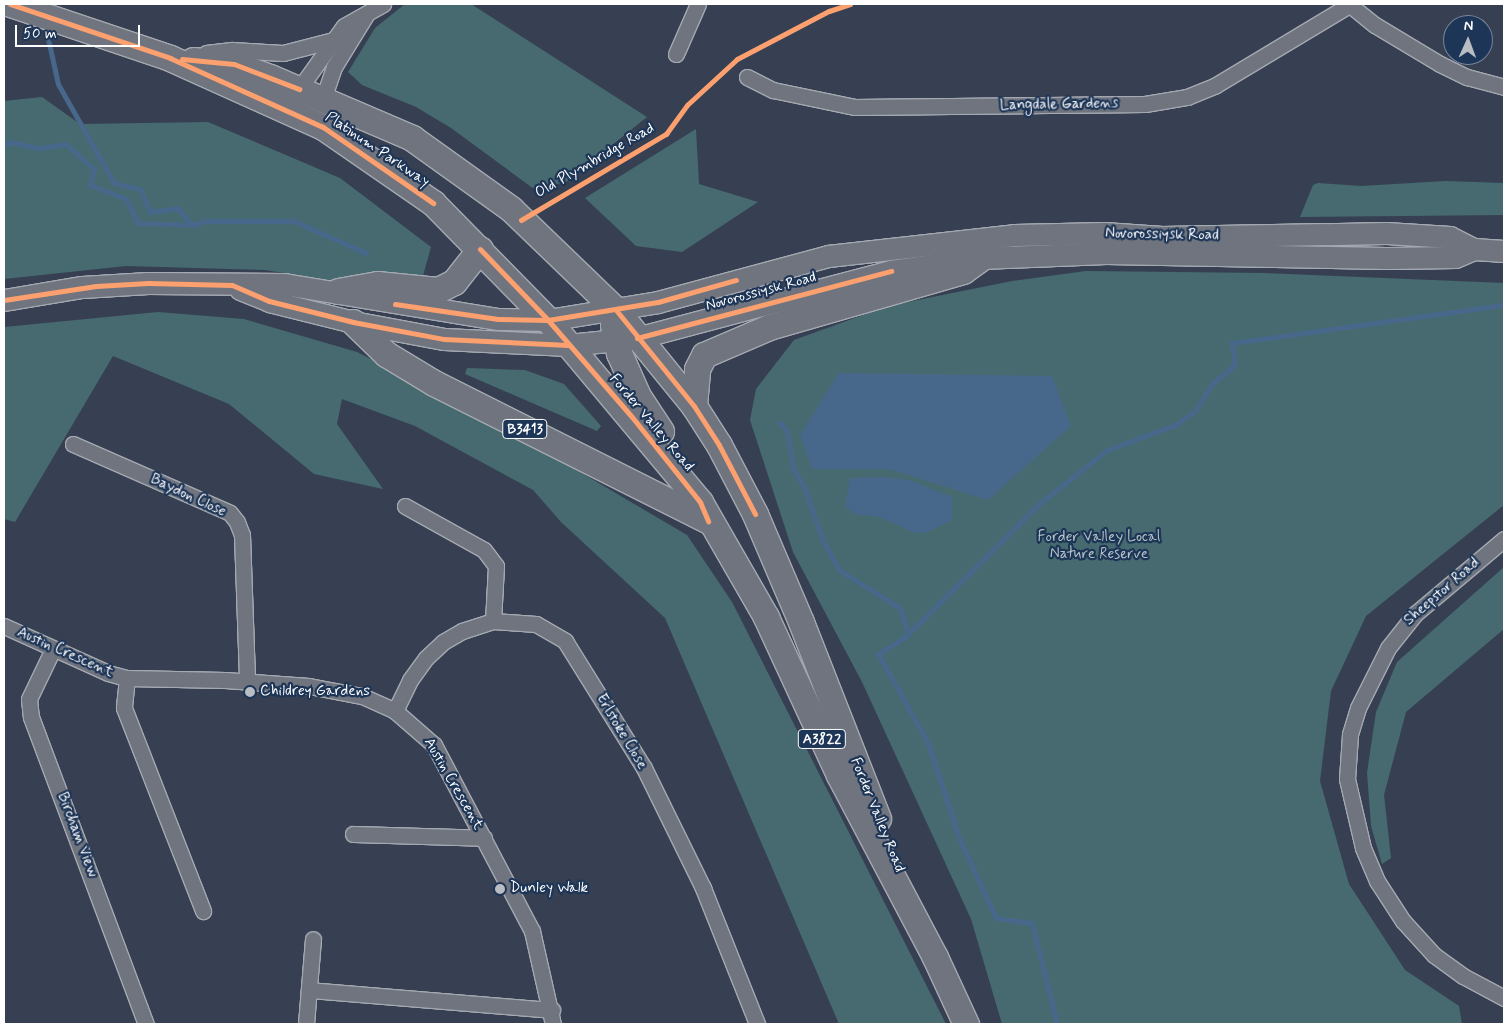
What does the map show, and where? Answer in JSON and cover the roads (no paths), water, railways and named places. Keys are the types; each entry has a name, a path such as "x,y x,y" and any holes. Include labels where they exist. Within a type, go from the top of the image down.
{"main road":[{"name":"Platinum Parkway","path":"10,4 170,58 323,127 433,203 506,276"},
{"name":"Platinum Parkway","path":"170,58 234,64 299,89 412,138 511,209 616,310"},
{"name":"Novorossiysk Road","path":"548,320 658,302 828,256 1014,235 1104,233 1162,237 1386,233 1450,237 1474,248 1504,251"},
{"name":"Novorossiysk Road","path":"568,345 626,339 891,271 981,258 1097,254 1455,257 1474,248"},
{"path":"338,291 377,284 438,290 454,282 480,249"},
{"path":"694,406 696,369 704,355 769,327 963,271 981,258"},
{"name":"Forder Valley Road","path":"506,276 548,320 632,417 704,512 766,618 839,775 935,957"},
{"path":"4,300 96,286 148,283 284,284 338,291 374,301 498,319 548,320"},
{"path":"232,285 269,300 353,322 444,339 474,343 568,345"},
{"path":"616,310 626,339 638,396 693,476 699,490 704,512"},
{"name":"B3413","path":"353,322 386,354 434,383 704,512"},
{"name":"Forder Valley Road","path":"626,339 694,406 719,445 755,514 935,957 966,1024"}],"street":[{"path":"323,127 297,92 344,26 383,4"},
{"path":"676,54 698,4"},
{"path":"1350,4 1375,25 1440,64 1467,77 1504,87"},
{"name":"Langdale Gardens","path":"746,77 773,90 855,107 1145,104 1187,97 1216,85 1350,4"},
{"path":"323,99 334,67 368,12"},
{"path":"170,58 232,50 283,53 333,40"},
{"name":"Baydon Close","path":"73,444 230,513 237,522 242,535 247,681"},
{"path":"405,506 484,550 496,566 492,621"},
{"name":"Sheepstor Road","path":"1504,539 1447,585 1402,628 1367,687 1353,726 1347,756 1351,804 1363,848 1392,906 1434,955 1463,976 1504,998"},
{"name":"Erlstoke Close","path":"396,711 410,680 443,642 462,630 492,621 536,624 565,641 644,768 703,888 757,1024"},
{"name":"Austin Crescent","path":"4,626 108,673 127,678 247,681 309,686 362,696 396,711 434,744 532,931 553,1017"},
{"name":"Bircham View","path":"53,648 29,699 31,717 146,1024"},
{"path":"127,678 124,708 203,911"},
{"path":"353,834 484,838"},
{"path":"306,1024 313,939"},
{"path":"309,990 553,1017"}],"water":[{"path":"839,373 1052,376 1071,426 988,500 889,469 812,469 800,435"},
{"path":"884,477 909,480 952,497 952,520 925,533 913,532 877,516 857,515 845,507 850,478"}],"waterway":[{"path":"45,25 58,84 114,183 140,189 150,212 177,208 193,225"},
{"path":"4,146 10,142 39,148 66,144 94,169 90,185 126,199 138,223 193,225 205,221 294,221 366,253"},
{"path":"1057,1024 1032,923 996,918 959,838 928,743 878,654 904,638 1038,505 1107,450 1175,425 1195,411 1212,384 1235,365 1232,343 1504,305"},
{"path":"780,423 787,431 794,470 804,487 823,541 839,570 900,608 908,634"}],"place":[{"name":"Childrey Gardens","path":"250,692"},
{"name":"Dunley Walk","path":"500,889"}],"park label":[{"name":"Forder Valley Local Nature Reserve","path":"1099,546"}]}
